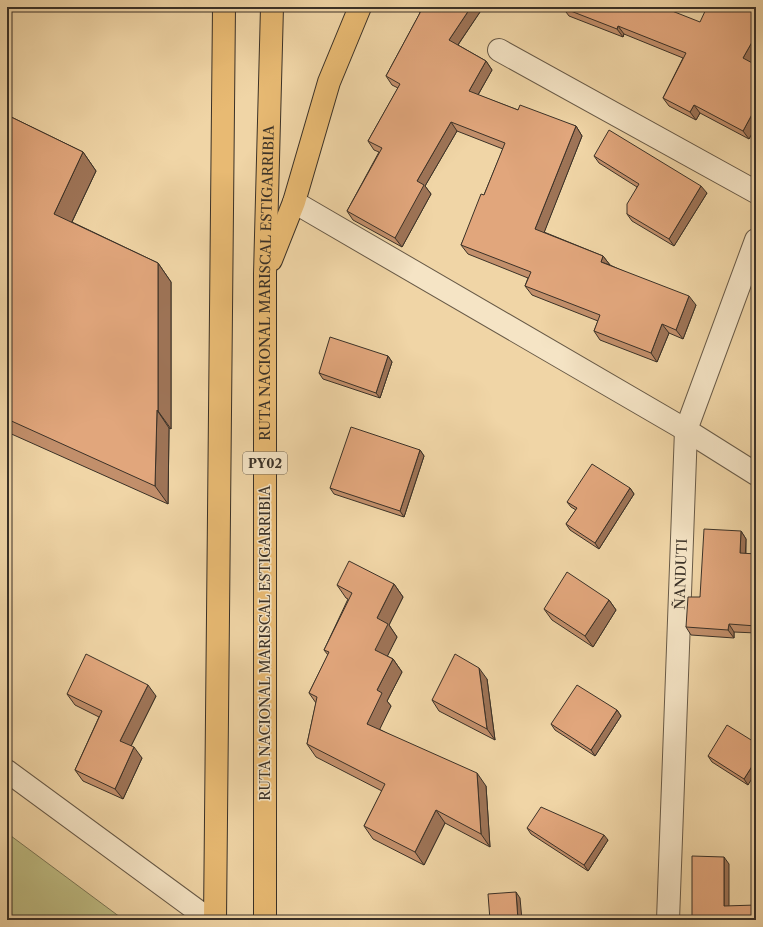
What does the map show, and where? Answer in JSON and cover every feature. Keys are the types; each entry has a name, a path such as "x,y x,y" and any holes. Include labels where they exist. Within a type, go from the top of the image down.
{"highway":[{"path":"215,920 224,7"},
{"name":"RUTA NACIONAL MARISCAL ESTIGARRIBIA","path":"265,920 265,274 272,7"},
{"path":"265,274 294,202 329,82 360,7"}],"street":[{"path":"499,50 756,192"},
{"path":"294,202 686,430 756,474"},
{"name":"ÑANDUTI","path":"668,920 686,430 756,240"},
{"path":"7,771 210,920"}],"shaded area":[{"path":"7,833 124,920 7,920"}],"building":[{"path":"416,7 471,7 449,40 486,61 469,91 518,110 520,105 576,126 535,229 603,256 601,262 689,296 676,330 662,324 651,353 594,331 600,315 525,286 531,272 461,245 481,194 484,195 505,143 451,122 417,181 424,185 395,238 347,211 382,148 368,141 400,84 386,76 421,11"},
{"path":"662,7 700,22 707,7 756,7 756,35 743,58 756,65 756,107 743,131 694,105 690,112 663,98 686,53 618,26 617,29 563,8"},
{"path":"7,115 83,152 54,214 158,263 158,411 157,410 155,486 7,419"},
{"path":"609,130 701,186 669,239 627,214 627,204 639,184 594,156"},
{"path":"330,337 388,356 376,393 319,373"},
{"path":"351,427 420,450 400,511 330,488"},
{"path":"592,464 630,488 595,543 566,524 577,508 567,502"},
{"path":"704,529 741,531 740,553 756,554 756,626 729,624 728,630 686,627 688,597 700,597"},
{"path":"349,561 394,584 377,618 388,624 375,650 393,659 377,690 382,693 367,724 477,773 481,834 436,810 415,852 364,826 385,784 307,744 317,697 309,693 329,652 324,650 352,593 337,585"},
{"path":"567,572 609,600 585,636 544,609"},
{"path":"86,654 148,685 120,741 134,747 115,789 75,770 102,711 67,694"},
{"path":"455,654 479,668 487,729 432,700"},
{"path":"577,685 617,710 591,750 551,724"},
{"path":"727,725 756,743 756,760 744,779 708,756"},
{"path":"541,807 604,835 584,865 527,828"},
{"path":"692,856 724,857 724,906 756,905 756,920 692,920"},
{"path":"516,892 518,920 490,920 488,894"}]}
